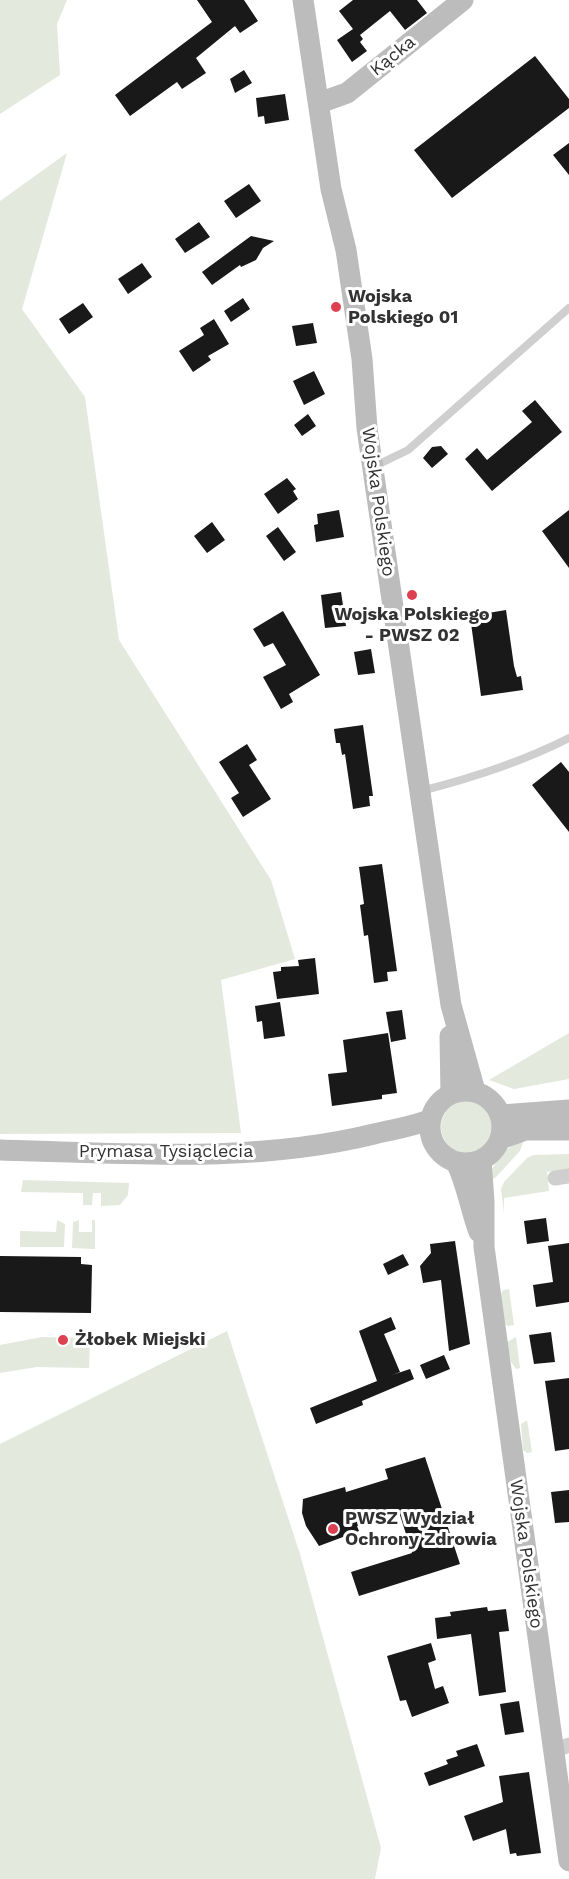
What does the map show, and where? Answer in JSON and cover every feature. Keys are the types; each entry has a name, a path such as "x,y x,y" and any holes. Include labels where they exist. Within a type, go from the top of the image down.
{"main road":[{"name":"Wojska Polskiego","path":"303,0 331,189 346,250 362,359 373,466 450,1005 451,1094"},
{"name":"Kącka","path":"319,104 347,93 463,0"},
{"name":"Wojska Polskiego","path":"450,1005 475,1091"},
{"path":"460,1091 475,1091 488,1098 501,1115 500,1139 494,1150 481,1160 456,1162 436,1147 431,1134 431,1119 437,1105 451,1094 460,1091"},
{"path":"501,1115 569,1110"},
{"name":"Prymasa Tysiąclecia","path":"331,1145 409,1127 431,1119"},
{"path":"500,1139 525,1130 569,1130"},
{"name":"Prymasa Tysiąclecia","path":"0,1150 235,1154 331,1145 424,1142 436,1147"},
{"name":"Wojska Polskiego","path":"481,1160 484,1202 483,1247"},
{"name":"Wojska Polskiego","path":"456,1162 467,1185 469,1205 483,1247 561,1748 569,1861"}],"lane":[{"path":"373,466 408,450 569,308"},
{"path":"419,792 461,781 541,753 569,738"}],"shaded area":[{"path":"0,0 67,0 57,24 60,75 0,114"},
{"path":"67,153 22,309 85,397 119,640 271,880 295,959 221,980 241,1133 0,1134 0,201"},
{"path":"569,1033 569,1079 514,1089 489,1080"},
{"path":"467,1101 477,1103 485,1109 491,1117 493,1127 491,1137 485,1145 477,1151 467,1153 457,1151 449,1145 443,1137 441,1127 443,1117 449,1109 457,1103"},
{"path":"524,1139 520,1151 495,1178 489,1179 502,1155"},
{"path":"569,1154 569,1169 547,1172 549,1191 504,1198 504,1213 501,1189 504,1182 527,1158 533,1155"},
{"path":"23,1180 129,1183 128,1195 120,1205 101,1206 101,1193 93,1193 92,1205 83,1205 83,1193 21,1192"},
{"path":"57,1220 65,1224 64,1247 20,1247 20,1231 56,1232"},
{"path":"79,1220 79,1232 92,1232 92,1220 95,1220 95,1249 72,1248 73,1222"},
{"path":"509,1289 514,1325 508,1326 504,1323 501,1294 503,1290"},
{"path":"227,1331 300,1554 381,1848 375,1879 0,1879 0,1444"},
{"path":"42,1337 90,1338 89,1368 37,1367 0,1373 0,1345"},
{"path":"516,1337 520,1368 516,1369 511,1362 507,1342"},
{"path":"527,1420 532,1452 527,1453 523,1450 521,1424"}],"building":[{"path":"197,0 244,0 258,21 240,33 235,26 196,58 206,73 182,89 177,82 130,116 115,95 212,22"},
{"path":"353,0 417,0 427,13 405,30 390,11 360,35 363,39 360,42 367,51 352,62 337,40 353,29 339,11"},
{"path":"535,56 569,99 569,108 452,198 414,150"},
{"path":"244,70 252,83 235,93 230,79"},
{"path":"285,94 289,120 265,124 264,116 258,117 256,98"},
{"path":"569,143 569,175 553,155"},
{"path":"249,184 261,201 236,218 224,201"},
{"path":"199,222 210,237 185,253 175,239"},
{"path":"251,236 274,241 263,248 256,260 241,267 240,265 212,285 202,272"},
{"path":"142,263 152,277 128,294 118,279"},
{"path":"243,298 250,309 231,322 224,311"},
{"path":"83,303 93,317 69,334 59,319"},
{"path":"214,319 229,344 208,356 211,360 193,372 179,351 204,335 200,328"},
{"path":"313,323 317,343 296,346 292,326"},
{"path":"314,371 325,394 304,405 293,381"},
{"path":"535,400 562,432 492,491 465,459 477,448 487,460 532,422 522,411"},
{"path":"308,414 316,426 302,436 294,425"},
{"path":"441,446 448,454 432,468 423,458 432,447"},
{"path":"287,478 296,489 293,491 298,499 278,514 264,494"},
{"path":"339,510 344,537 316,542 314,525 318,524 317,514"},
{"path":"569,510 569,568 542,531"},
{"path":"212,522 225,540 207,553 194,536"},
{"path":"278,527 296,552 284,561 266,536"},
{"path":"341,592 346,626 325,628 321,595"},
{"path":"506,610 514,666 517,677 521,676 523,690 481,696 470,616"},
{"path":"283,611 320,675 289,694 293,702 281,709 263,677 286,665 273,643 264,647 253,629"},
{"path":"371,649 375,673 358,675 354,652"},
{"path":"363,725 373,796 369,796 370,806 353,809 345,754 342,755 340,743 336,743 334,729"},
{"path":"247,744 257,760 249,765 271,799 243,817 231,798 239,793 219,762"},
{"path":"561,762 569,772 569,832 532,785"},
{"path":"382,864 397,971 387,972 388,981 374,983 368,935 364,936 360,905 364,904 359,867"},
{"path":"315,958 319,994 277,999 273,972 281,971 281,967 299,966 298,960"},
{"path":"280,1002 285,1036 264,1039 262,1021 257,1022 255,1006"},
{"path":"402,1010 406,1039 391,1042 386,1012"},
{"path":"388,1033 397,1093 382,1095 382,1099 332,1106 328,1074 347,1072 343,1040"},
{"path":"546,1218 549,1241 527,1244 524,1221"},
{"path":"455,1241 470,1344 449,1351 441,1280 423,1283 420,1266 431,1253 430,1244"},
{"path":"569,1243 569,1302 536,1307 533,1285 553,1282 548,1246"},
{"path":"403,1254 409,1265 388,1275 383,1264"},
{"path":"0,1256 81,1257 81,1264 92,1265 91,1313 0,1312"},
{"path":"391,1317 396,1329 384,1334 400,1372 392,1375 410,1369 414,1379 362,1401 363,1405 316,1424 310,1408 377,1381 359,1331"},
{"path":"551,1332 555,1362 534,1364 529,1335"},
{"path":"444,1355 450,1369 426,1379 420,1365"},
{"path":"569,1378 569,1449 555,1451 545,1381"},
{"name":"PWSZ Wydział Ochrony Zdrowia","path":"425,1457 460,1564 359,1596 351,1572 412,1553 399,1512 357,1526 359,1531 319,1546 306,1526 302,1513 303,1499 345,1487 346,1492 388,1479 385,1469"},
{"path":"569,1490 569,1522 555,1523 551,1492"},
{"path":"487,1607 488,1611 506,1609 509,1631 499,1632 506,1692 479,1696 471,1634 437,1639 435,1618 451,1616 450,1612"},
{"path":"431,1643 436,1660 428,1663 435,1689 443,1686 449,1703 412,1717 406,1700 400,1701 387,1656"},
{"path":"519,1701 524,1732 505,1735 500,1704"},
{"path":"477,1744 485,1766 429,1786 424,1773 448,1764 446,1760 458,1756 456,1751"},
{"path":"529,1772 541,1853 517,1856 516,1853 510,1854 506,1829 473,1841 464,1816 503,1802 499,1776"}],"place":[{"name":"Wojska Polskiego 01","path":"336,307"},
{"name":"Wojska Polskiego - PWSZ 02","path":"412,595"},
{"name":"Żłobek Miejski","path":"63,1340"},
{"name":"PWSZ Wydział Ochrony Zdrowia","path":"333,1529"}]}
